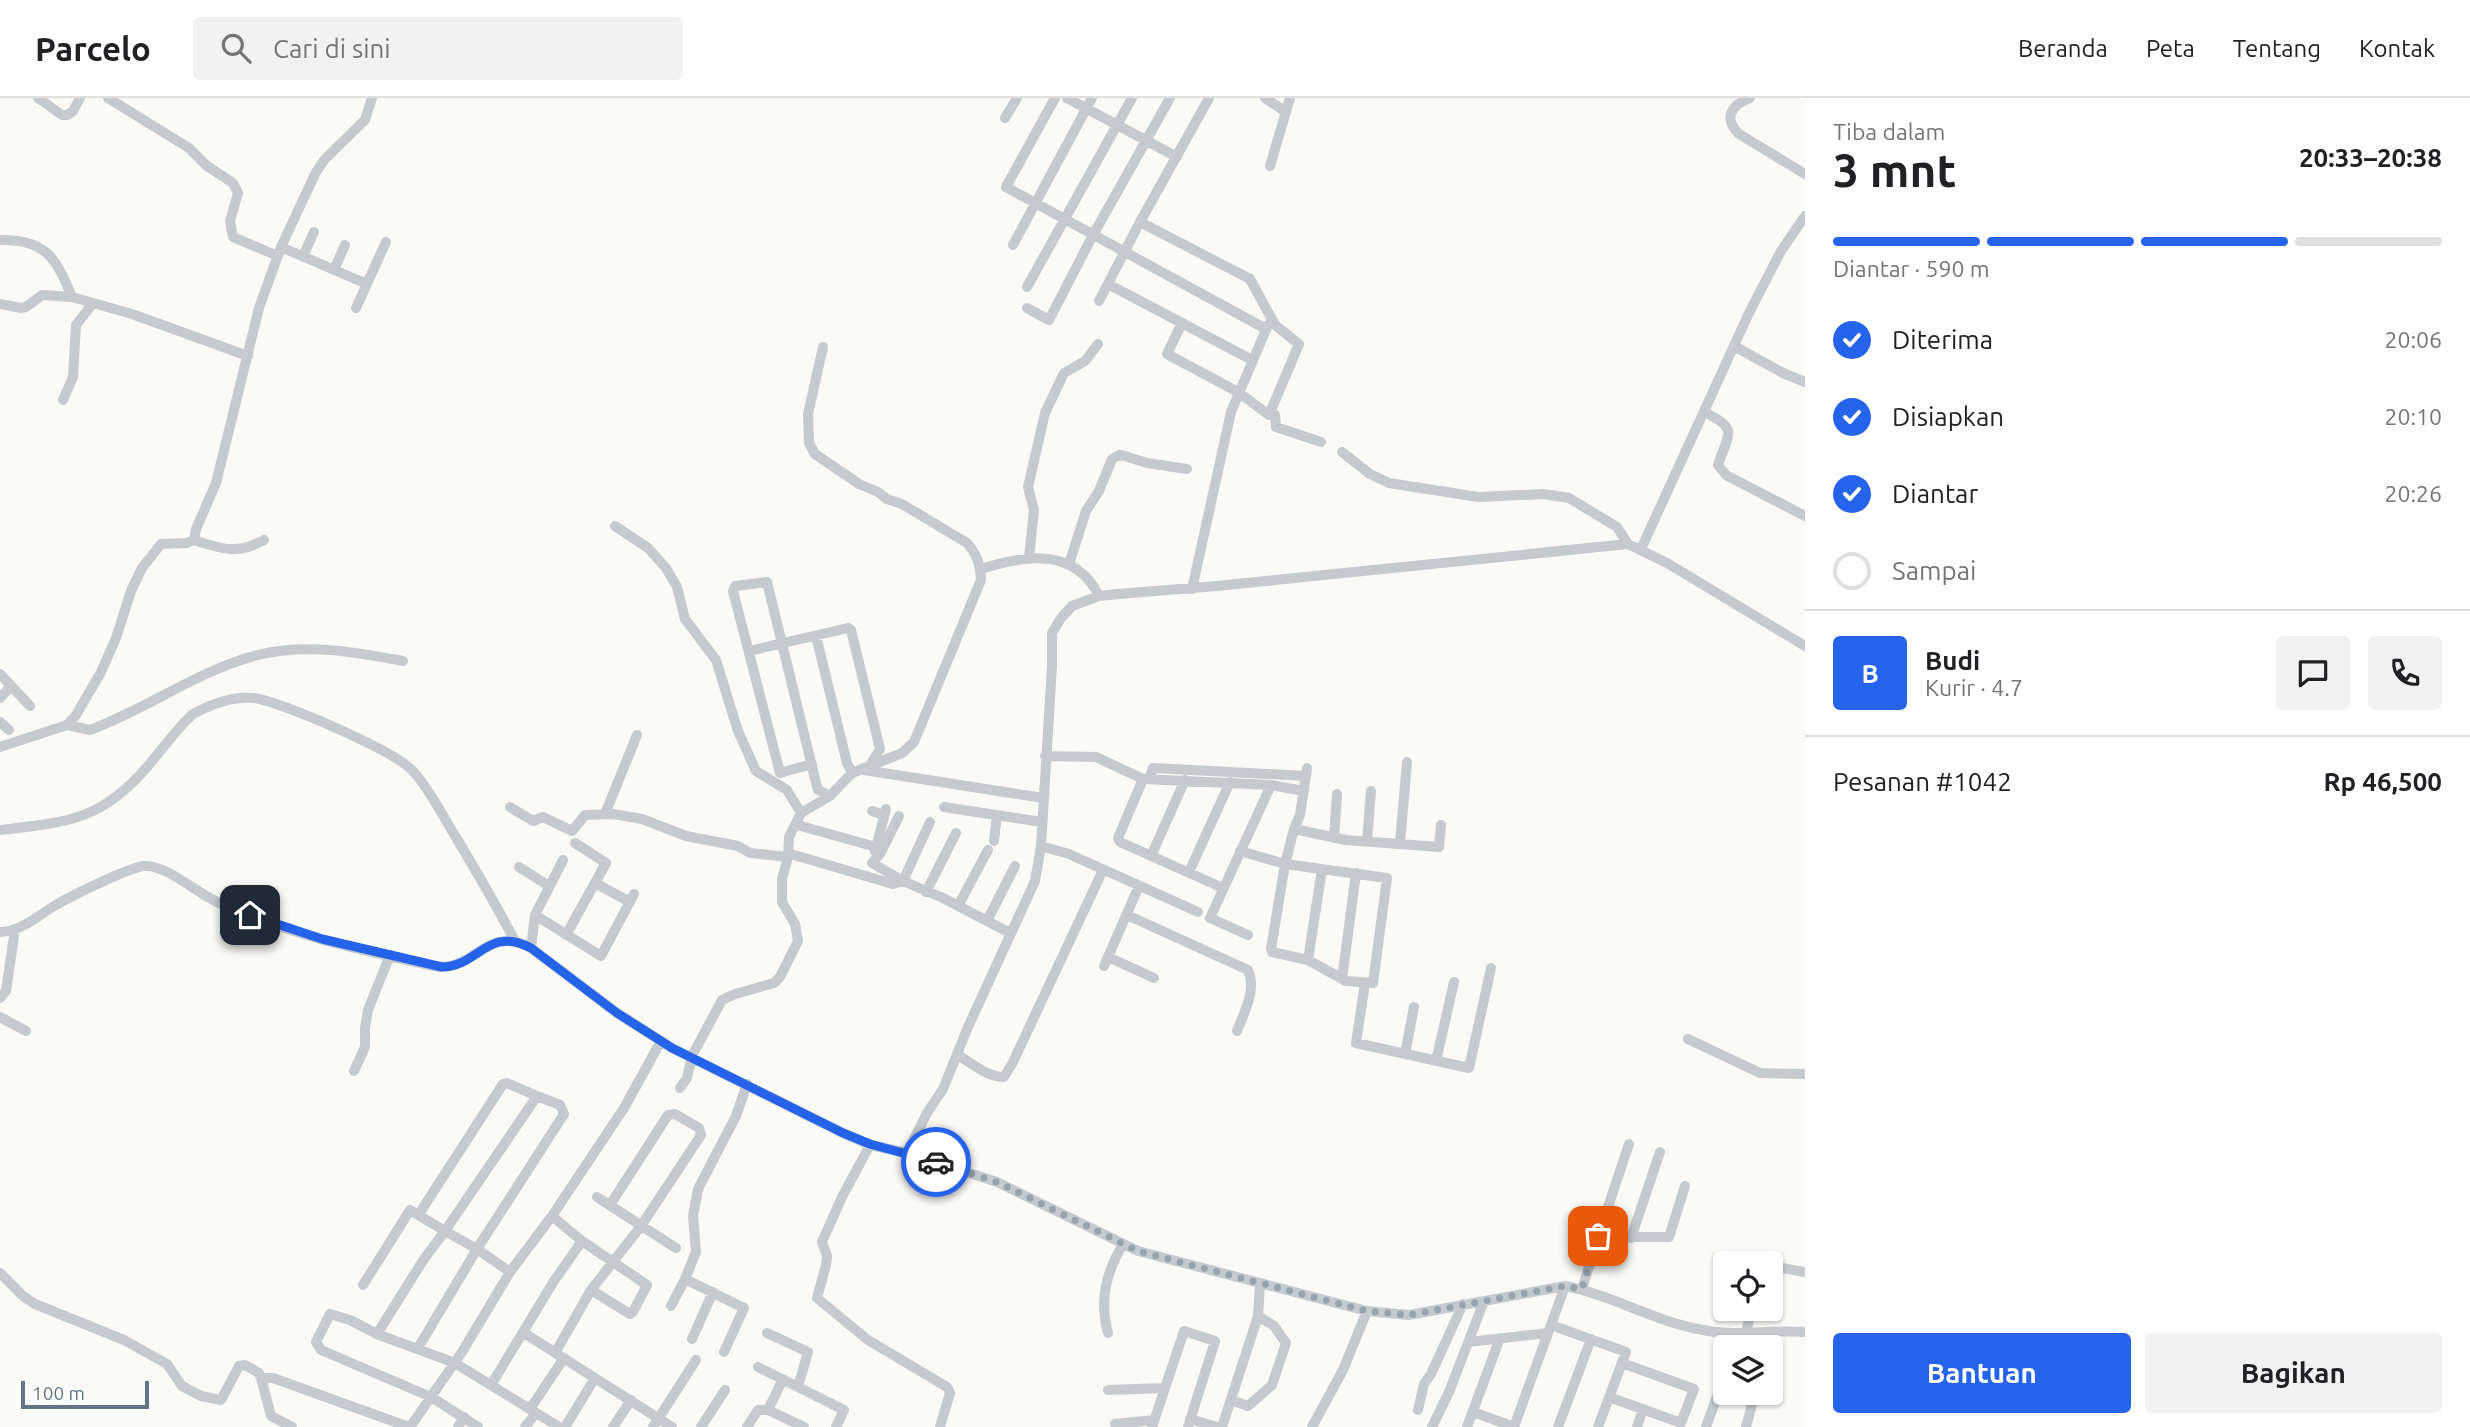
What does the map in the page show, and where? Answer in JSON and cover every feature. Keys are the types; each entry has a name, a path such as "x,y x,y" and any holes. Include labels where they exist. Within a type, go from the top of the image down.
{"street":[{"path":"38,98 67,116 80,98"},
{"path":"108,98 189,148 207,166 233,183 239,193 230,221 233,237 303,256 367,284"},
{"path":"194,540 196,529 216,484 264,290 316,172 325,159 365,120 372,98"},
{"path":"1005,118 1017,98"},
{"path":"1055,98 1006,187 1124,252 1269,324 1299,344 1269,415"},
{"path":"1067,98 1177,157"},
{"path":"1013,245 1092,98"},
{"path":"1027,287 1132,98"},
{"path":"1027,308 1049,320 1170,98"},
{"path":"1099,301 1209,98"},
{"path":"1265,98 1286,112"},
{"path":"1270,166 1290,98"},
{"path":"1750,98 1730,110 1732,128 1805,174"},
{"path":"1641,549 1734,345 1782,251 1805,216"},
{"path":"1140,222 1250,279 1269,324 1231,412 1192,589"},
{"path":"303,256 314,232"},
{"path":"0,240 27,241 46,251 58,264 72,297"},
{"path":"356,308 386,242"},
{"path":"334,270 345,245"},
{"path":"1108,284 1252,360"},
{"path":"0,304 21,308 42,295 72,297 132,314 248,356"},
{"path":"63,400 73,377 76,326 93,303"},
{"path":"1182,323 1167,354 1238,393 1269,415 1275,415 1276,427 1321,442"},
{"path":"1029,557 1034,510 1028,487 1045,413 1064,373 1085,361 1098,344"},
{"path":"1734,345 1783,373 1805,382"},
{"path":"822,347 808,414 809,443 815,454 859,484 887,499 902,503 967,543 974,551 981,569 981,580 914,742 902,753 860,770"},
{"path":"1704,412 1723,421 1728,429 1727,444 1718,465 1726,475 1805,516"},
{"path":"1342,452 1370,474 1389,482 1478,497 1544,494 1569,498 1617,527 1628,544"},
{"path":"1069,564 1086,511 1099,491 1112,459 1119,455 1147,463 1187,469"},
{"path":"615,526 648,548 666,568 677,587 685,619 716,660 738,731 756,771 786,790 801,813"},
{"path":"0,747 67,725 76,715 101,672 142,568 161,544 187,543 194,540 230,551 252,547 264,540"},
{"path":"907,1153 927,1113 943,1089 968,1027 1035,881 1041,846 1052,678 1052,633 1072,606 1099,596 1192,589 1628,544 1641,549 1805,646"},
{"path":"981,569 1016,558 1029,557 1069,564 1093,584 1099,596"},
{"path":"812,764 780,773 733,591 735,586 767,582 783,643 812,764 818,790 830,796"},
{"path":"680,1088 687,1077 692,1056 722,1000 735,993 774,983 780,977 797,941 798,931 782,902 782,879 791,856 789,837 801,813 830,796 880,749 851,630 848,628 749,651"},
{"path":"816,636 847,763 860,770 1043,798"},
{"path":"67,725 90,730 234,663 272,652 316,650 403,661"},
{"path":"0,674 30,706"},
{"path":"0,698 11,686"},
{"path":"0,830 57,822 92,813 125,790 192,714 237,698 268,701 397,758 412,770 434,799 515,941"},
{"path":"0,722 9,730"},
{"path":"605,814 637,735"},
{"path":"1045,757 1096,757 1146,779 1164,774 1306,772 1300,816 1294,828 1286,864 1272,952 1308,960 1342,979 1373,983 1388,879 1286,864 1240,851"},
{"path":"1401,844 1407,762"},
{"path":"1164,774 1185,780 1271,785 1304,791"},
{"path":"1146,779 1118,838 1120,842 1223,888"},
{"path":"1151,856 1185,780"},
{"path":"1189,872 1230,782"},
{"path":"1248,935 1210,918 1271,785"},
{"path":"1367,841 1371,791"},
{"path":"1334,838 1337,794"},
{"path":"510,807 533,821 543,817 572,831 585,815 605,814 642,819 686,836 738,846 750,853 791,856 893,884 903,881 930,822"},
{"path":"944,807 1042,822"},
{"path":"869,876 885,812 872,811"},
{"path":"958,906 991,846 996,815"},
{"path":"872,863 880,854 899,816"},
{"path":"1294,828 1334,838 1439,847 1441,825"},
{"path":"801,826 876,847"},
{"path":"926,891 956,833"},
{"path":"566,935 606,863 575,843"},
{"path":"1041,846 1069,854 1198,912"},
{"path":"531,948 535,915 563,860"},
{"path":"872,863 1010,933"},
{"path":"0,932 12,931 71,897 139,867 150,866 162,870 217,902 250,915 322,939 390,955 449,967 460,964 486,946 515,941 531,948 617,1013 662,1041 747,1084 870,1144 997,1182 1138,1251 1367,1311 1409,1315 1565,1286 1582,1289 1662,1319 1701,1330 1727,1333 1805,1332"},
{"path":"987,921 1016,866"},
{"path":"519,867 549,886"},
{"path":"1308,960 1322,869"},
{"path":"958,1055 982,1071 999,1077 1007,1073 1103,870"},
{"path":"1342,979 1356,873"},
{"path":"535,915 601,956 632,898 595,883"},
{"path":"1139,887 1106,961 1154,978"},
{"path":"1127,915 1248,970 1252,978 1251,992 1237,1031"},
{"path":"0,998 6,991 14,936 12,931"},
{"path":"354,1071 365,1047 368,1010 390,955"},
{"path":"1365,983 1356,1043 1469,1069 1491,968"},
{"path":"1436,1061 1454,982"},
{"path":"1405,1054 1414,1007"},
{"path":"0,1017 26,1031"},
{"path":"1688,1039 1760,1073 1805,1074"},
{"path":"261,1378 273,1378 409,1427 455,1363 510,1272 552,1216 624,1108 662,1041"},
{"path":"418,1348 564,1114 563,1107 507,1083 503,1084 419,1214"},
{"path":"671,1306 696,1252 693,1216 698,1189 736,1116 747,1084"},
{"path":"377,1334 424,1259 537,1096"},
{"path":"525,1427 592,1290 641,1226 701,1135 699,1128 675,1114 668,1115 610,1205"},
{"path":"870,1144 822,1242 827,1259 817,1298 868,1340 947,1387 950,1393 940,1427"},
{"path":"1582,1289 1629,1144"},
{"path":"1631,1238 1660,1152"},
{"path":"1584,1225 1631,1238 1669,1237 1685,1186"},
{"path":"597,1197 676,1248"},
{"path":"363,1285 409,1212 413,1210 510,1272"},
{"path":"552,1216 582,1241 647,1284 647,1289 633,1312 626,1312 592,1290"},
{"path":"491,1385 554,1281 582,1241"},
{"path":"1108,1333 1103,1314 1103,1296 1112,1263 1123,1244"},
{"path":"1783,1268 1805,1272"},
{"path":"0,1273 35,1304 124,1340 163,1360 177,1382 201,1396 222,1400 239,1366 244,1365 259,1373 271,1416 292,1427"},
{"path":"685,1279 744,1308 724,1352"},
{"path":"1222,1427 1258,1316 1260,1284"},
{"path":"1473,1412 1514,1427 1565,1286"},
{"path":"692,1339 713,1292"},
{"path":"1432,1427 1449,1392 1484,1301"},
{"path":"1418,1410 1424,1384 1463,1304"},
{"path":"1312,1427 1342,1370 1367,1311"},
{"path":"478,1427 431,1397 321,1350 316,1342 327,1319 332,1313 377,1334 455,1363 559,1427"},
{"path":"1231,1400 1248,1406 1272,1385 1286,1343 1274,1326 1258,1316"},
{"path":"1746,1333 1748,1321"},
{"path":"1468,1342 1550,1329 1591,1339 1626,1352 1598,1427"},
{"path":"1115,1424 1153,1424 1184,1331 1215,1342 1189,1423 1217,1427"},
{"path":"524,1333 631,1400 656,1422 672,1427"},
{"path":"767,1334 808,1352 798,1387"},
{"path":"1467,1427 1500,1338"},
{"path":"1558,1427 1591,1339"},
{"path":"656,1422 696,1360"},
{"path":"1609,1396 1672,1423 1681,1423 1694,1389 1622,1363"},
{"path":"758,1367 844,1410 836,1427"},
{"path":"565,1427 595,1378"},
{"path":"768,1410 783,1379"},
{"path":"1108,1390 1164,1388"},
{"path":"701,1427 725,1390"},
{"path":"613,1427 631,1400"},
{"path":"1706,1427 1714,1405"},
{"path":"1746,1427 1752,1405"},
{"path":"1637,1427 1643,1409"},
{"path":"747,1427 758,1410 768,1410 790,1424 804,1427"},
{"path":"458,1427 464,1417"}],"way so far":[{"path":"936,1162 997,1182 1138,1251 1367,1311 1391,1314 1409,1315 1565,1286 1582,1289 1598,1236"}],"route":[{"path":"250,915 351,947 442,967 460,964 486,946 515,941 522,943 617,1013 672,1048 843,1133 870,1144 936,1162"}]}
